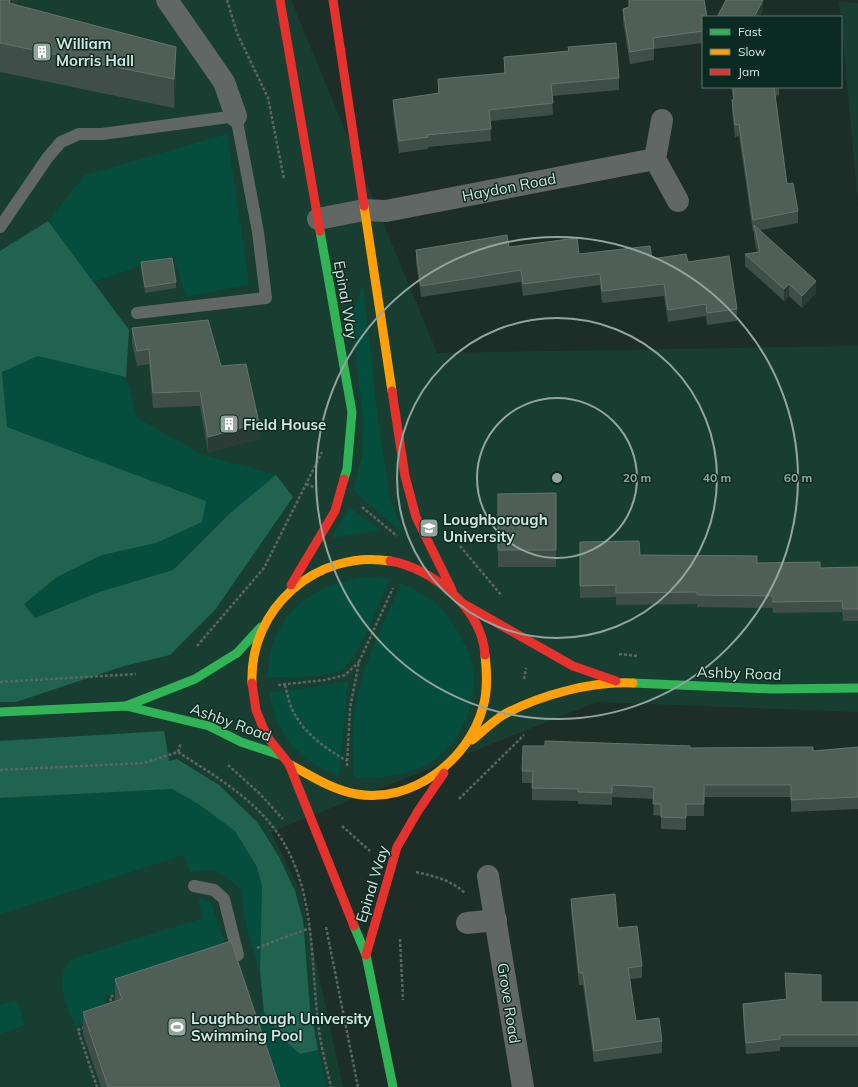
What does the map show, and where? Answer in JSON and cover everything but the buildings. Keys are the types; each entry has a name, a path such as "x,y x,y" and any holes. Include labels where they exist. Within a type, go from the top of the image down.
{"main road":[{"name":"Epinal Way","path":"280,0 352,412 347,469 334,511 286,593"},
{"name":"Epinal Way","path":"333,0 405,476 416,517 455,595"},
{"path":"369,558 400,563 431,576 455,595 471,616 482,642 488,669 486,697 479,723 467,745 451,763 431,778 410,788 389,794 363,796 346,792 289,764 280,755 263,730 252,695 251,668 262,627 286,593 304,578 324,568 346,561 369,558"},
{"name":"Ashby Road","path":"462,603 573,666 619,682"},
{"name":"Ashby Road","path":"126,706 195,679 237,653 262,627"},
{"name":"Ashby Road","path":"467,745 502,716 554,692 619,682 771,689 858,688"},
{"name":"Ashby Road","path":"0,712 126,706 190,720 209,726 241,742 280,755"},
{"name":"Epinal Way","path":"366,955 397,847 418,810 451,763"},
{"name":"Epinal Way","path":"289,764 366,955 393,1087"}],"street":[{"path":"167,0 224,82 236,116"},
{"path":"662,120 654,159 678,201"},
{"name":"Haydon Road","path":"318,219 364,210 386,211 654,159"},
{"name":"Grove Road","path":"488,876 523,1087"},
{"path":"467,923 496,920"}],"lane":[{"path":"0,227 48,157 61,142 79,134 102,134 236,116 258,232 266,298 137,313"},
{"path":"194,886 214,890 224,899 238,955"}],"path":[{"path":"227,0 237,33 268,98 285,184"},
{"path":"197,647 264,568 324,448"},
{"path":"361,506 397,537"},
{"path":"456,542 505,600"},
{"path":"346,769 350,708 359,662 396,581"},
{"path":"611,653 641,656"},
{"path":"273,686 325,680 345,675 359,662"},
{"path":"0,682 138,674"},
{"path":"285,685 292,709 306,731 326,749 347,761"},
{"path":"456,802 528,730"},
{"path":"0,770 144,763 178,752 222,779 251,804 273,827 290,854 305,892 310,928 318,1023 331,1087"},
{"path":"226,764 260,794 287,825"},
{"path":"319,837 340,824 375,856 410,870 438,876 457,885 468,895"},
{"path":"326,925 358,1087"},
{"path":"238,955 310,928"},
{"path":"113,1010 110,997 125,992"},
{"path":"93,1025 78,1030 97,1087"}],"shaded area":[{"name":"Loughborough University","path":"0,0 291,0 437,353 858,346 858,712 597,702 271,832 301,892 343,1087 0,1087"},
{"path":"839,2 858,3 858,204 842,16"},
{"path":"227,134 249,284 186,297 174,255 93,282 48,221 85,175"},
{"path":"48,221 129,330 126,377 38,356 2,372 7,427 206,501 202,522 156,543 102,555 57,577 24,604 35,618 99,592 173,570 229,514 276,475 293,497 215,610 170,655 124,666 16,702 0,702 0,251"},
{"path":"363,284 378,420 390,498 403,533 353,490 362,456 363,421 352,316"},
{"path":"38,356 126,377 137,418 203,455 276,475 229,514 173,570 99,592 35,618 24,604 57,577 102,555 156,543 206,501 7,427 2,372"},
{"path":"349,507 380,530 332,538"},
{"path":"365,577 390,579 362,642 348,663 341,670 335,673 306,676 267,677 270,653 278,631 296,607 320,590 349,580"},
{"path":"401,583 437,604 455,626 472,664 473,686 471,701 467,716 461,729 442,753 430,762 417,769 401,774 354,778 353,725 358,692 374,644"},
{"path":"348,681 339,775 316,766 292,746 275,719 269,692 295,690"},
{"path":"164,731 169,761 177,759 219,785 258,823 279,857 295,891 303,920 310,1008 318,1050 300,1054 282,1038 264,1012 260,972 262,886 257,867 235,831 197,803 172,789 0,798 0,741"},
{"path":"172,789 197,803 235,831 257,867 262,886 260,972 248,933 240,889 227,877 213,870 190,872 184,855 0,914 0,798"},
{"path":"202,898 211,903 229,955 104,996 109,1014 75,1027 65,1001 62,983 66,967 72,959 203,918 198,900"},
{"path":"17,1001 25,1025 0,1034 0,1005"},
{"path":"264,1012 282,1038 300,1054 318,1050 327,1087 272,1087 248,1016"}],"traffic: fast":[{"path":"320,231 352,412 347,469 344,479"},
{"path":"126,706 195,679 237,653 261,627"},
{"path":"633,683 771,689 858,688"},
{"path":"0,712 126,706 209,726 241,742 280,755"},
{"path":"354,926 366,955 393,1087"}],"traffic: slow":[{"path":"364,206 392,391"},
{"path":"252,683 254,656 262,631 275,608 292,589 313,575 337,564 363,560 390,561"},
{"path":"289,764 330,786 356,794 377,795 398,792 417,785 435,774 451,760 465,744 476,726 486,694 487,675 485,655"},
{"path":"472,740 503,715 533,701 583,687 600,684 633,683"}],"traffic: jam":[{"path":"280,0 320,231"},
{"path":"333,0 364,206"},
{"path":"392,391 405,476 416,517 452,590"},
{"path":"291,585 335,511 344,479"},
{"path":"390,561 406,565 423,572 452,593 465,607 475,622 482,638 485,655"},
{"path":"462,603 573,666 616,681"},
{"path":"252,683 256,710 262,725 269,739 289,764 354,926"},
{"path":"366,955 397,847 418,811 444,773"}],"place":[{"name":"William Morris Hall","path":"42,52"},
{"name":"Field House","path":"229,424"},
{"name":"Loughborough University","path":"429,528"},
{"name":"Loughborough University Swimming Pool","path":"177,1027"}]}
